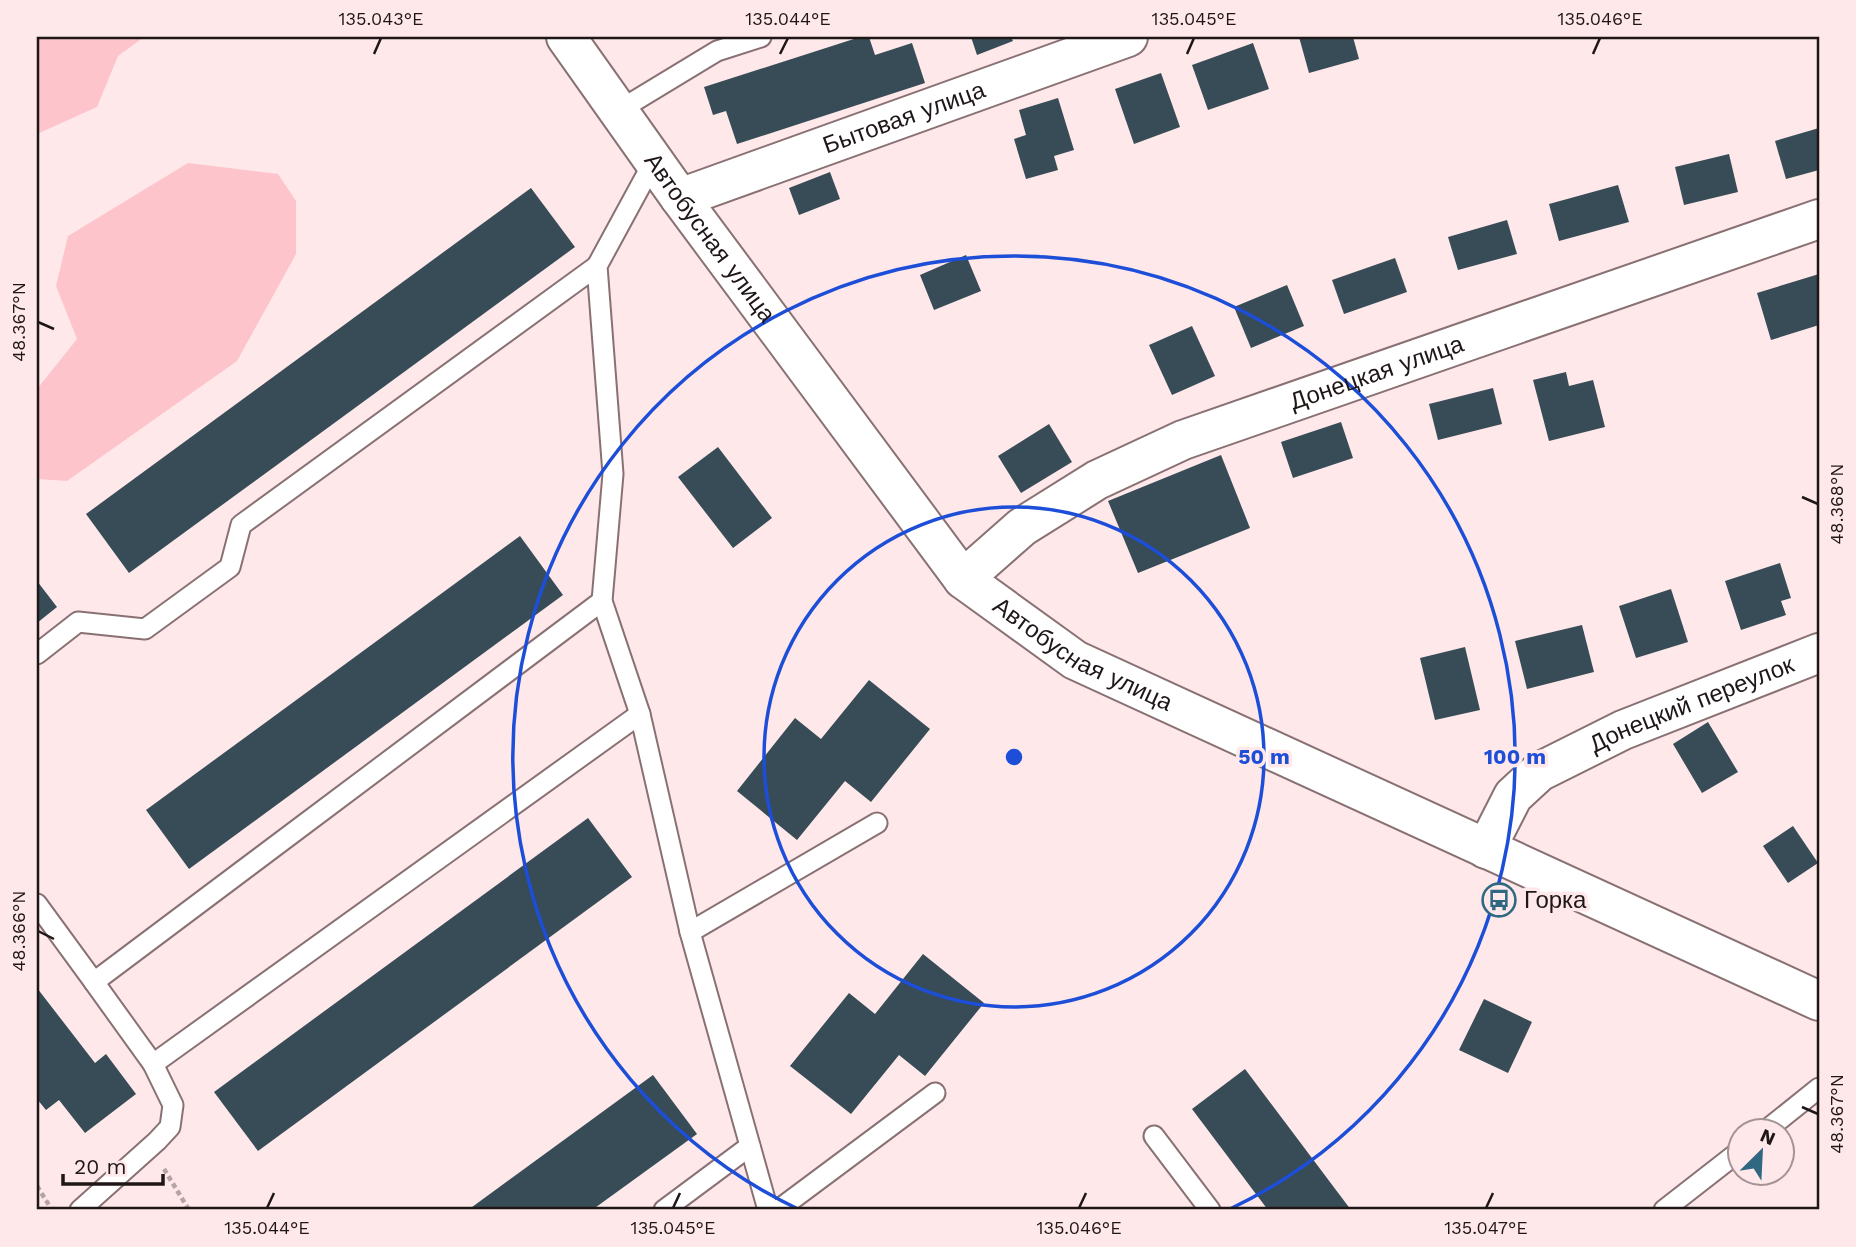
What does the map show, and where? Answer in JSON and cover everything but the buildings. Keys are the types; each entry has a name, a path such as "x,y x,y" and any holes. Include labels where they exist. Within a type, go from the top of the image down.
{"street":[{"name":"Автобусная улица","path":"566,37 680,198 963,579 1075,660 1819,1001"},
{"name":"Бытовая улица","path":"680,198 1128,37"},
{"name":"Донецкая улица","path":"963,579 1022,527 1097,480 1183,440 1819,219"},
{"name":"Донецкий переулок","path":"1486,849 1513,796 1539,772 1623,730 1819,653"}],"lane":[{"path":"618,111 717,51 761,37"},
{"path":"37,654 78,621 145,629 230,567 241,525 597,266 653,161"},
{"path":"597,266 613,474 602,601 640,714 690,932 768,1210"},
{"path":"94,982 602,601"},
{"path":"153,1064 640,714"},
{"path":"690,932 877,823"},
{"path":"37,904 153,1064 173,1105 170,1126 80,1210"},
{"path":"1782,1118 1819,1088"},
{"path":"778,1210 935,1093"},
{"path":"1153,1136 1210,1210"},
{"path":"664,1210 750,1146"},
{"path":"1664,1210 1727,1161"}],"path":[{"path":"149,1147 180,1191 189,1210"},
{"path":"37,1186 52,1210"},
{"path":"37,1202 46,1198"}],"shaded area":[{"path":"37,37 144,37 118,56 97,107 37,134"},
{"path":"188,163 278,174 296,201 296,254 237,361 67,481 37,479 37,389 77,339 56,286 68,236"}],"place":[{"name":"Горка","path":"1499,900"}]}
